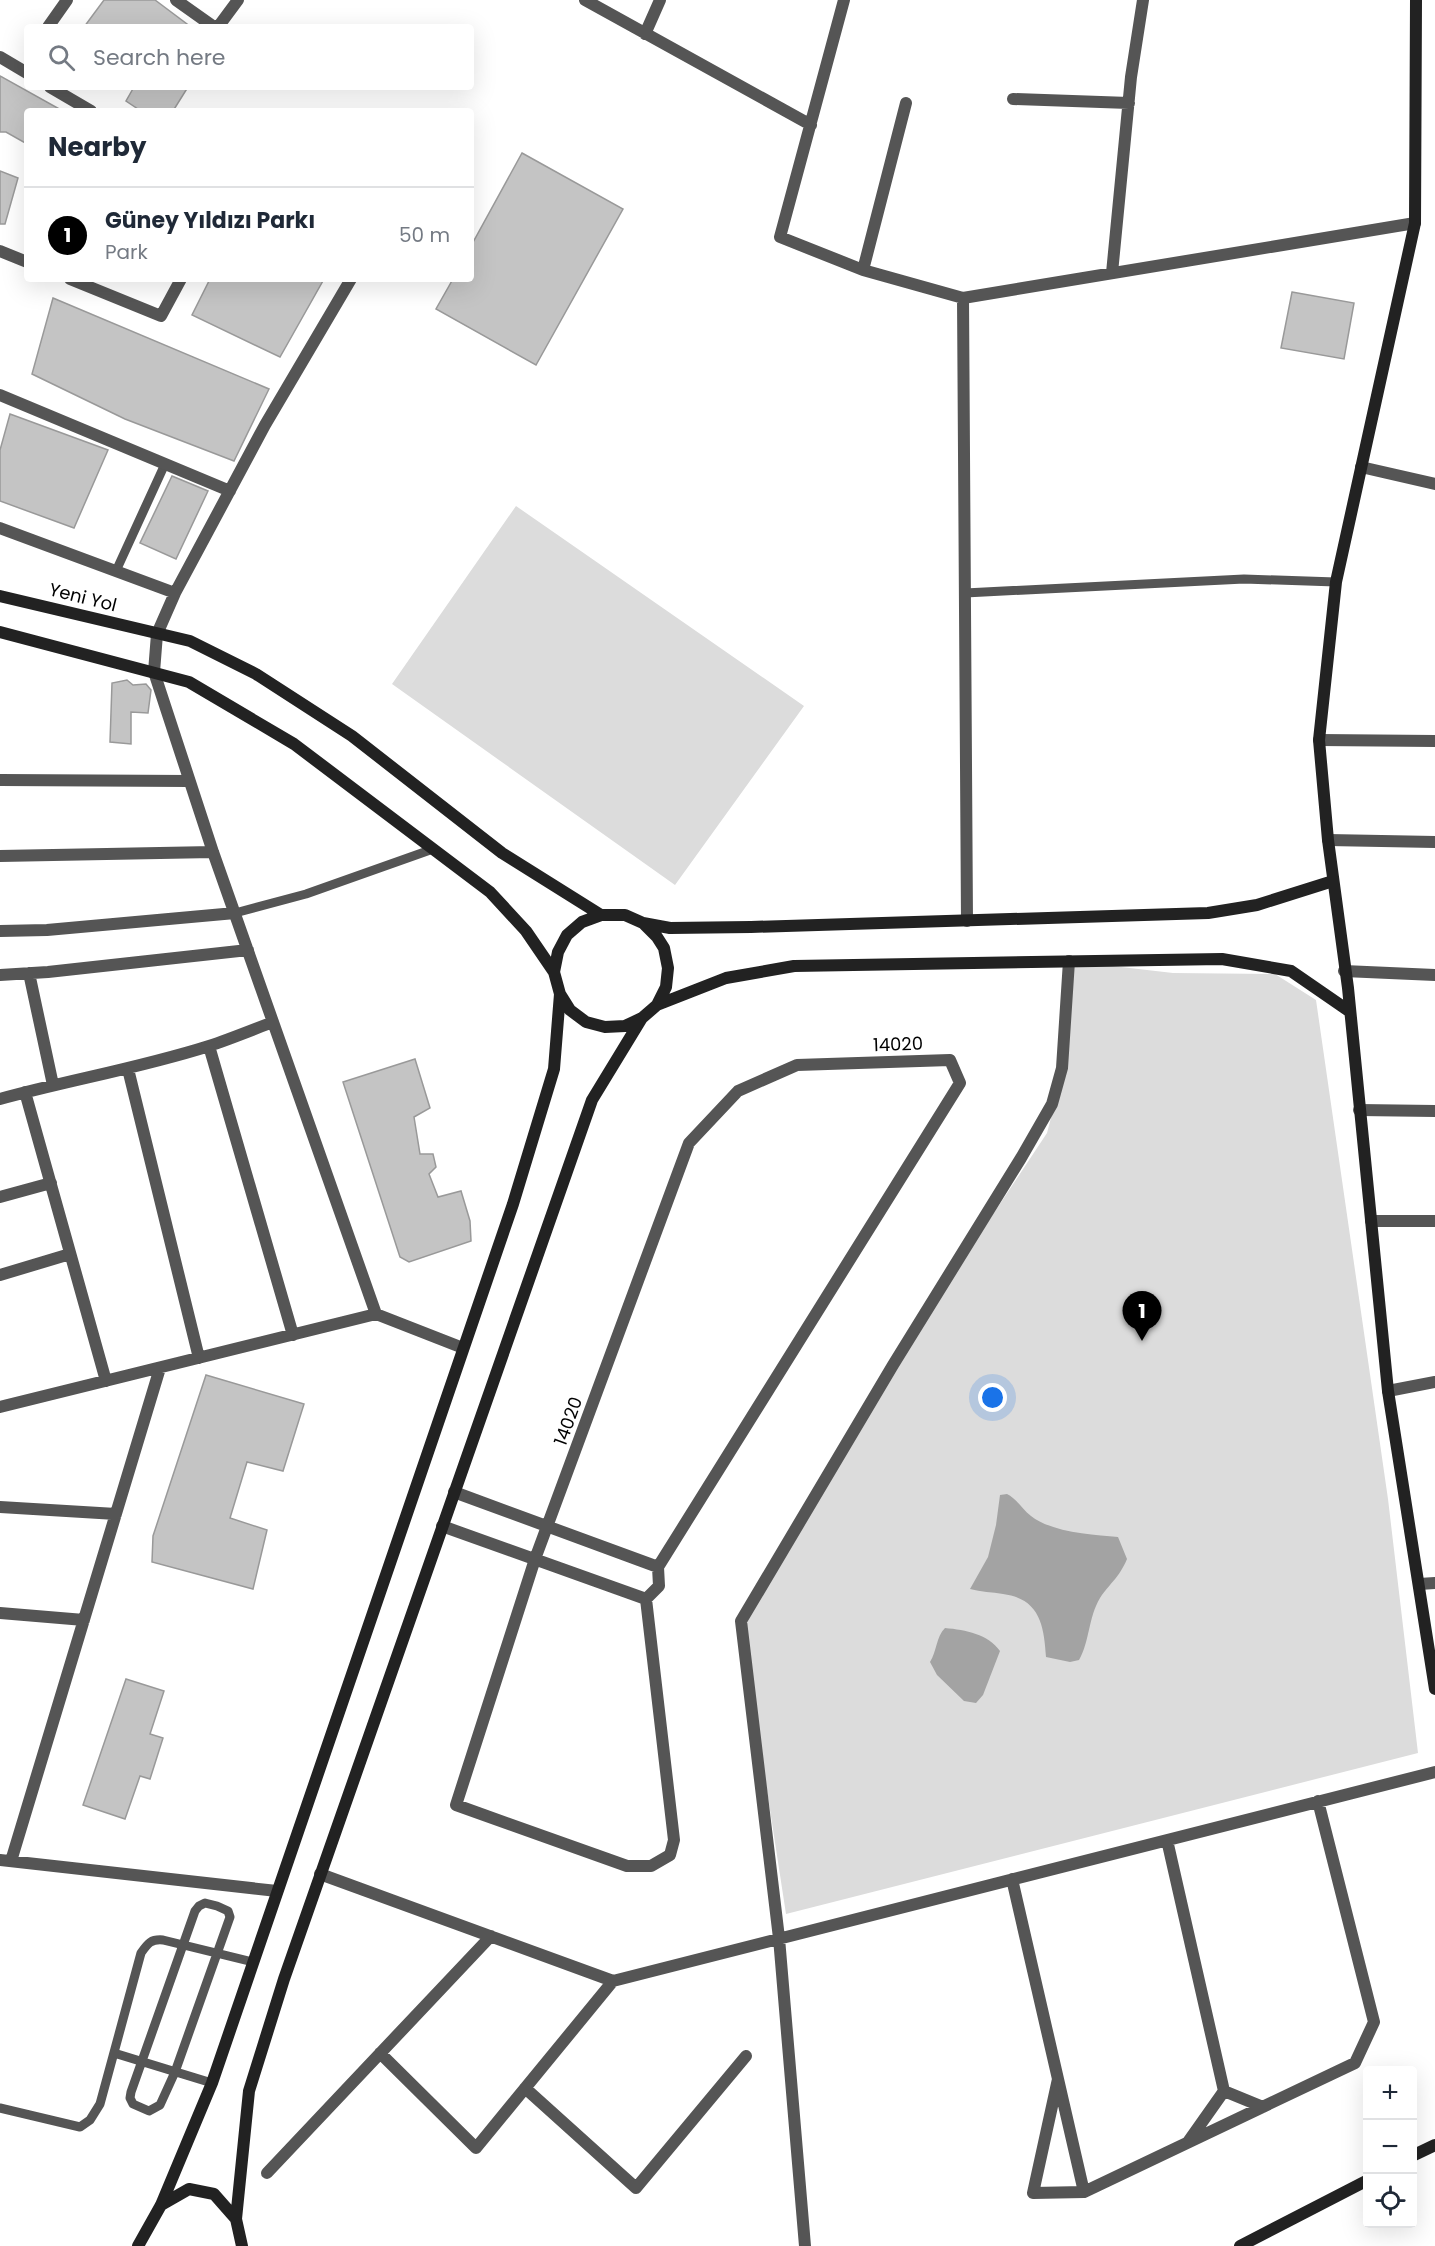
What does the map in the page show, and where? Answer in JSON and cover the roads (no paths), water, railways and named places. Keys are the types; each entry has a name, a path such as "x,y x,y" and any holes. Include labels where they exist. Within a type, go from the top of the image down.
{"main road":[{"path":"1416,0 1415,223 1336,582 1319,740 1328,840 1348,988 1388,1391 1435,1689"},
{"name":"Yeni Yol","path":"0,596 190,642 256,674 352,736 502,853 601,915"},
{"path":"0,632 189,682 294,744 490,892 526,931 555,972"},
{"path":"138,2246 161,2205 212,2083 513,1204 554,1069 560,994 555,972 558,952 567,935 582,922 601,915 625,915 643,923 670,928 1208,913 1257,905 1333,881"},
{"path":"643,923 664,948 668,968 666,987 657,1005"},
{"path":"560,994 570,1010 586,1022 605,1027 625,1026 642,1018 657,1005 726,978 794,966 1222,959 1291,971 1349,1011"},
{"path":"242,2246 236,2219 249,2091 284,1979 592,1100 642,1018"},
{"path":"1417,2155 1435,2145"},
{"path":"1240,2246 1363,2183"},
{"path":"161,2205 189,2189 214,2194 236,2219"}],"street":[{"path":"50,24 67,0"},
{"path":"176,0 212,24"},
{"path":"218,24 238,0"},
{"path":"585,0 811,125"},
{"path":"645,34 660,0"},
{"path":"844,0 780,237 863,270 963,298 1415,223"},
{"path":"1112,273 1129,103 1143,0"},
{"path":"0,57 24,68"},
{"path":"55,90 86,108"},
{"path":"1013,99 1129,103"},
{"path":"863,270 906,103"},
{"path":"0,250 24,261"},
{"path":"77,282 161,316 179,282"},
{"path":"349,282 265,425 175,593 157,634 154,672 213,852 376,1314"},
{"path":"963,298 967,921"},
{"path":"0,395 230,491"},
{"path":"1360,467 1435,484"},
{"path":"0,528 175,593"},
{"path":"1319,740 1435,741"},
{"path":"0,780 189,781"},
{"path":"1328,840 1435,842"},
{"path":"0,856 213,852"},
{"path":"0,931 47,930 235,914"},
{"path":"0,975 248,950"},
{"path":"805,2246 779,1938 741,1621 1052,1104 1062,1068 1069,961"},
{"path":"1344,971 1435,975"},
{"path":"29,973 53,1085"},
{"path":"0,1099 128,1069 209,1046 273,1022"},
{"path":"209,1046 293,1335"},
{"name":"14020","path":"549,1527 689,1143 738,1091 797,1065 950,1060 960,1083 658,1567"},
{"path":"128,1069 199,1358"},
{"path":"26,1092 106,1381"},
{"path":"1359,1110 1435,1111"},
{"path":"0,1197 51,1183"},
{"path":"1371,1221 1435,1221"},
{"path":"0,1275 70,1254"},
{"path":"0,1407 376,1314 463,1348"},
{"path":"160,1368 84,1620 5,1861 277,1891"},
{"path":"1388,1391 1435,1382"},
{"path":"454,1492 658,1567 660,1586 646,1599"},
{"path":"0,1507 116,1514"},
{"path":"442,1526 646,1599"},
{"path":"549,1527 535,1559 456,1805 627,1866 651,1866 670,1855 674,1840 646,1599"},
{"path":"1419,1584 1435,1583"},
{"path":"0,1612 84,1620"},
{"path":"320,1874 613,1981 1435,1772"},
{"path":"1058,2079 1033,2193 1084,2192 1355,2063 1374,2022 1318,1801"},
{"path":"1167,1840 1224,2091 1188,2143"},
{"path":"1012,1879 1084,2192"},
{"path":"267,2174 491,1936"},
{"path":"380,2053 476,2148 613,1981"},
{"path":"525,2088 636,2188 746,2056"},
{"path":"1224,2091 1263,2107"}],"lane":[{"path":"116,571 165,464"},
{"path":"965,593 1244,579 1336,582"},
{"path":"235,914 306,894 433,849"},
{"path":"205,1903 228,1911 230,1917 175,2072 160,2106 149,2111 133,2104 130,2098 184,1945 195,1911 199,1906 205,1903"},
{"path":"0,2108 80,2127 90,2120 100,2104 141,1953 148,1942 155,1939 253,1962"},
{"path":"114,2053 212,2083"}],"place":[{"name":"Güney Yıldızı Parkı","path":"1142,1341"}]}
